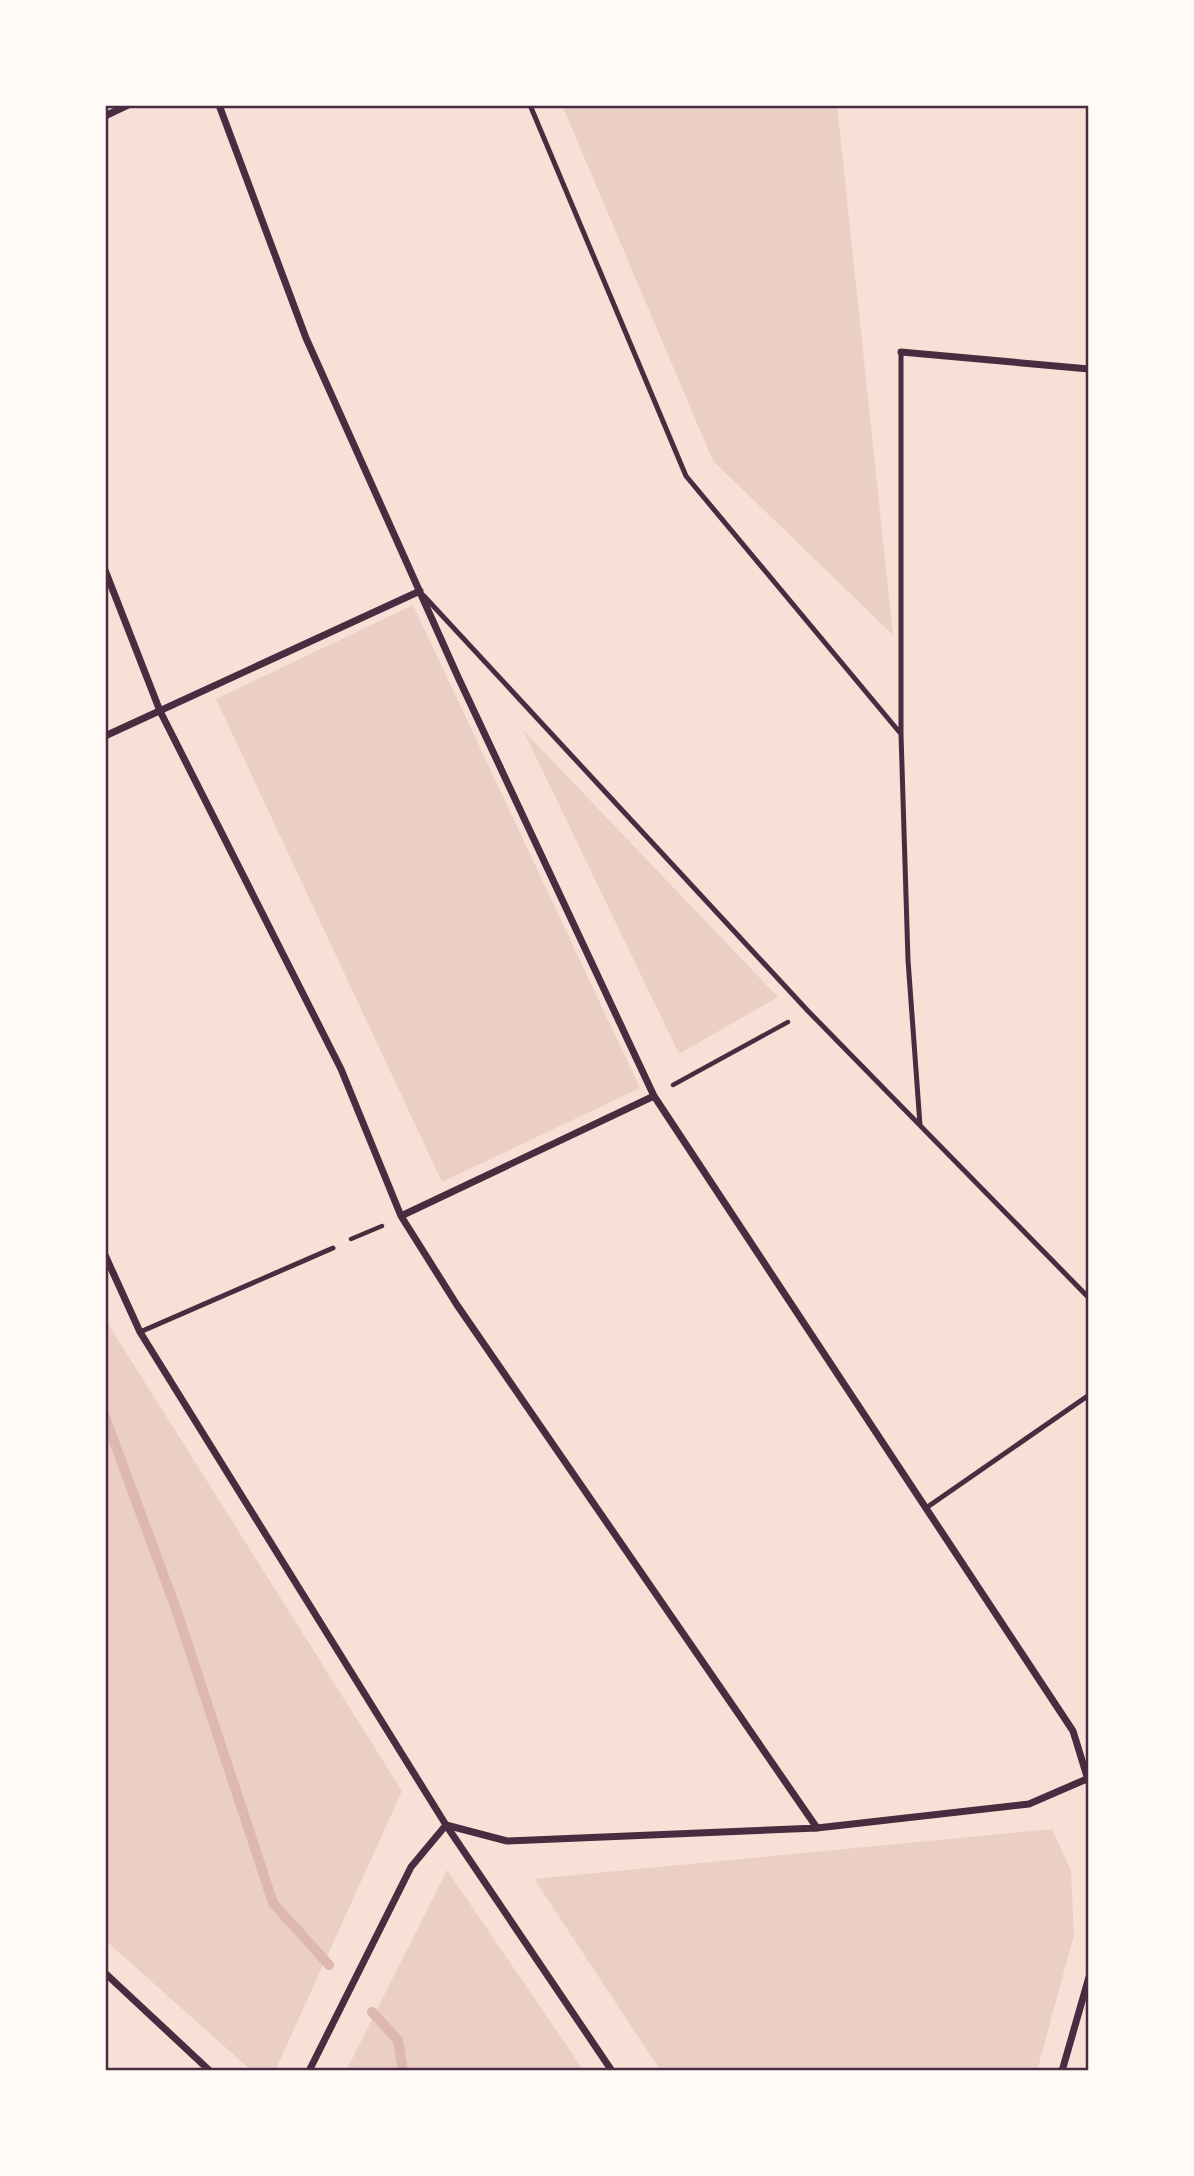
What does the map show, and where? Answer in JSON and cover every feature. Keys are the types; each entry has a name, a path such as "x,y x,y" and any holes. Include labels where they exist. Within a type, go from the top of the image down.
{"street":[{"path":"105,116 128,105"},
{"path":"219,105 306,338 419,591 654,1096 1073,1731 1089,1780 1028,1804 817,1828 507,1841 446,1825"},
{"path":"901,352 1089,369"},
{"path":"105,570 160,711 341,1069 401,1216 457,1305 817,1828"},
{"path":"105,736 419,591"},
{"path":"401,1216 654,1096"},
{"path":"105,1255 140,1332 446,1825 612,2071"},
{"path":"309,2071 411,1867 446,1825"},
{"path":"105,1973 210,2071"},
{"path":"1062,2071 1089,1977"}],"lane":[{"path":"530,105 686,475 901,734"},
{"path":"901,352 901,734 908,960 920,1126"},
{"path":"419,591 808,1011 1089,1298"},
{"path":"140,1332 333,1248"},
{"path":"926,1508 1089,1395"}],"path":[{"path":"654,1096 808,1011"},
{"path":"333,1248 401,1216"}],"shaded area":[{"path":"562,105 837,105 893,635 713,461"},
{"path":"413,605 640,1088 442,1182 216,699"},
{"path":"523,730 778,997 679,1054"},
{"path":"105,1319 402,1791 275,2071 252,2071 105,1940"},
{"path":"1052,1829 1071,1871 1074,1935 1037,2071 661,2071 534,1879"},
{"path":"447,1870 584,2071 346,2071"}],"waterway":[{"path":"105,1417 176,1609 273,1903 329,1965"},
{"path":"372,2012 398,2040 403,2071"}]}
